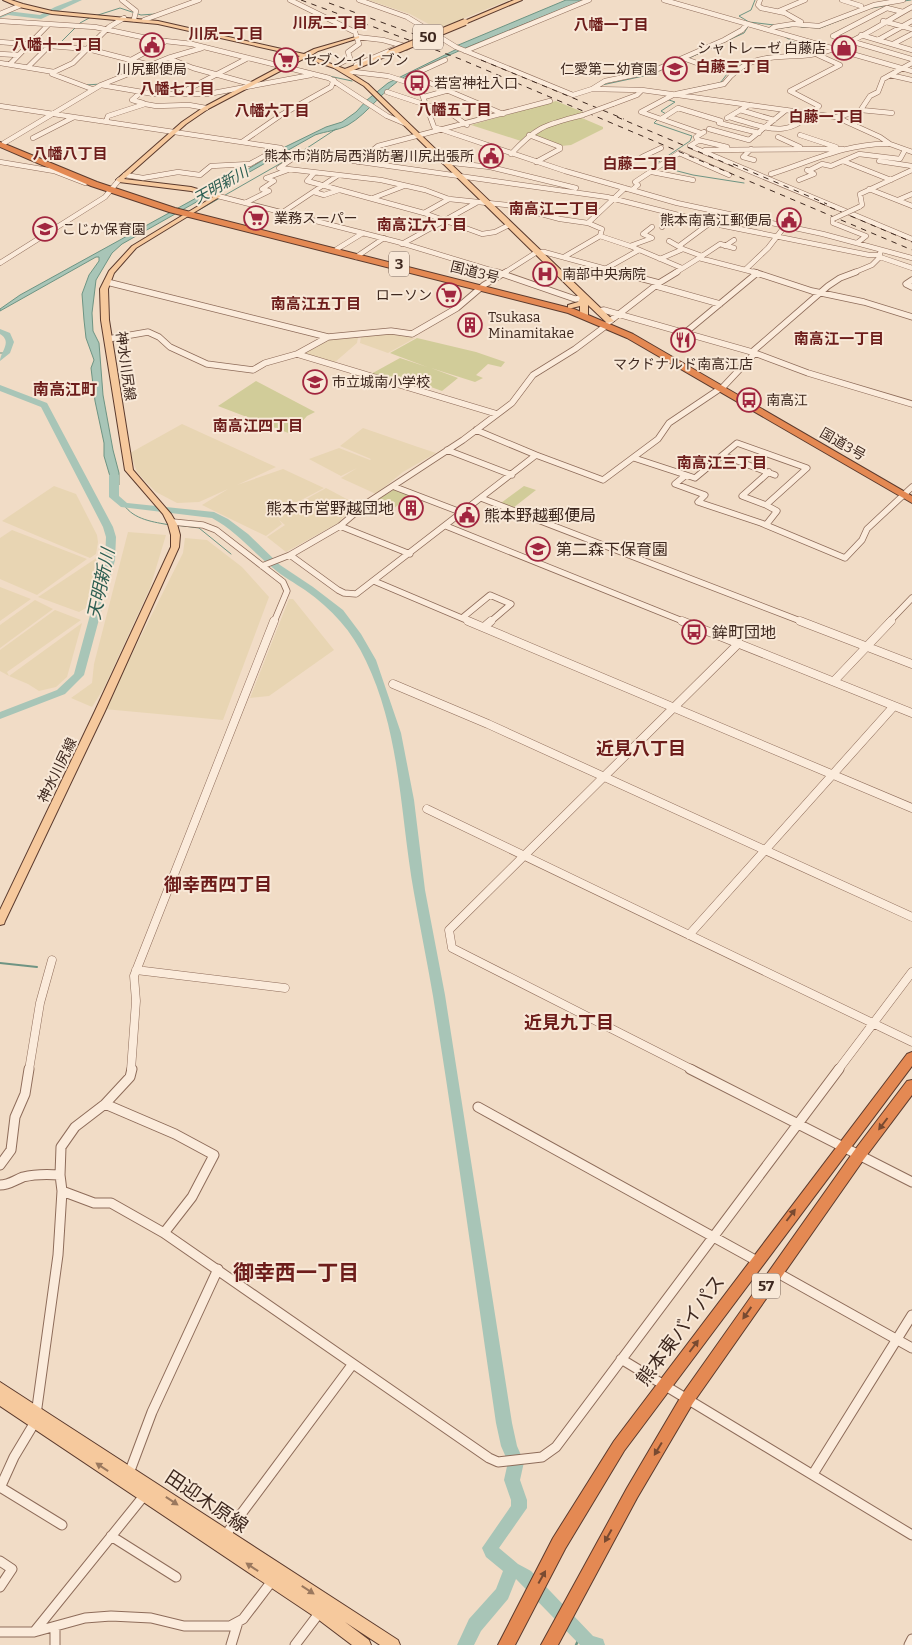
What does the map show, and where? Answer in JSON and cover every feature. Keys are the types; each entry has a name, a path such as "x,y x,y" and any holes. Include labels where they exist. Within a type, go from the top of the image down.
{"highway":[{"name":"国道3号","path":"1,143 113,189 183,211 358,256 570,307 584,314"},
{"name":"国道3号","path":"183,211 337,249 358,256"},
{"name":"国道3号","path":"483,286 584,314 608,323 909,494"},
{"name":"熊本東バイパス","path":"506,1645 518,1619 598,1475 635,1421 665,1385 912,1056"},
{"name":"57","path":"551,1640 632,1493 688,1398 859,1155 912,1085"}],"main road":[{"path":"6,0 19,6 52,12 144,20 304,56 346,71 380,99 420,137 599,311 608,323"},
{"name":"50","path":"346,71 519,0"},
{"path":"119,180 174,131 206,108 316,50 357,38"},
{"path":"119,180 215,196"},
{"name":"神水川尻線","path":"0,921 171,559 176,541 172,520 128,470 103,299 107,282 117,264 134,247 183,211 215,196"},
{"path":"570,307 581,303 584,298"},
{"path":"584,298 584,314 591,310 591,304"},
{"name":"田迎木原線","path":"0,1388 36,1417 276,1576 393,1645"},
{"name":"田迎木原線","path":"0,1399 36,1417"},
{"name":"田迎木原線","path":"276,1576 364,1645"}],"street":[{"path":"122,0 136,11 134,19"},
{"path":"144,20 199,0"},
{"path":"290,0 355,32 360,44 348,52 350,58 335,66"},
{"path":"359,0 414,20 466,52 573,95 592,89 605,81 653,72 724,40 742,30 747,24"},
{"path":"466,52 589,0"},
{"path":"664,0 747,24 774,28 834,49 912,71"},
{"path":"760,0 758,5 761,8 785,13 801,22"},
{"path":"778,12 805,0"},
{"path":"842,0 861,6"},
{"path":"774,28 793,24 819,26 874,6 903,0"},
{"path":"0,14 19,6"},
{"path":"701,133 641,112 674,94 724,84 733,72 740,67 769,57 818,55 834,49 912,7"},
{"path":"903,12 887,8 833,36 912,59"},
{"path":"0,63 54,72 73,63 106,30 124,18"},
{"path":"869,18 912,30"},
{"path":"0,21 6,25 48,25 106,30 205,47 314,74 332,79 387,116 406,124"},
{"path":"878,40 912,21"},
{"path":"10,64 48,25"},
{"path":"893,44 912,34"},
{"path":"861,35 911,49"},
{"path":"332,79 404,45 374,38 357,38"},
{"path":"131,60 166,41"},
{"path":"0,42 88,49 150,65"},
{"path":"0,53 10,42"},
{"path":"466,52 486,45 475,47"},
{"path":"28,67 49,46"},
{"path":"1,143 89,94 92,89 101,84 168,58 205,47"},
{"path":"53,50 84,53"},
{"path":"0,53 18,55"},
{"path":"729,117 766,127 792,128 819,106 790,90 818,78 840,65 818,55"},
{"path":"168,58 193,68 249,85"},
{"path":"178,95 214,74 248,58"},
{"path":"683,58 716,70 733,72"},
{"path":"404,80 445,60"},
{"path":"861,110 870,96 878,92 883,79 912,63"},
{"path":"346,71 388,76 404,80 421,88 434,127 442,131 536,162 632,190 719,213 857,243 912,268"},
{"path":"54,72 52,74 92,89"},
{"path":"101,84 128,92 178,95 208,94 314,74"},
{"path":"411,75 503,114"},
{"path":"890,75 912,80"},
{"path":"242,142 281,116 331,87 332,79"},
{"path":"592,89 642,90 836,118 880,137 890,144 912,152"},
{"path":"424,97 440,98 449,90"},
{"path":"511,154 529,135 552,123 583,115 613,104 637,95 642,90"},
{"path":"387,92 426,105 443,108 467,125"},
{"path":"140,93 132,100 156,106 189,105 206,108"},
{"path":"440,98 443,108"},
{"path":"358,162 378,146 467,125 550,102"},
{"path":"106,121 108,116 145,104"},
{"path":"749,105 701,133 696,137 698,140 695,144 690,146 912,239"},
{"path":"0,106 280,148 250,164 211,166 200,174 178,172 143,178 125,175"},
{"path":"661,119 678,108 759,134"},
{"path":"740,110 774,120"},
{"path":"709,129 750,140 786,110"},
{"path":"836,118 861,110 892,114"},
{"path":"33,138 74,117"},
{"path":"18,134 40,142"},
{"path":"529,135 560,147 560,149 536,162"},
{"path":"800,135 843,149"},
{"path":"778,137 802,148"},
{"path":"698,140 734,149"},
{"path":"771,174 798,167 843,149 862,145 888,149 890,144"},
{"path":"808,171 822,164 831,166 859,154 900,159 905,150 911,145"},
{"path":"642,157 661,148"},
{"path":"752,149 743,157 754,160"},
{"path":"702,150 843,149"},
{"path":"654,152 672,158"},
{"path":"564,257 600,236 602,229 588,222 560,219 508,205 449,199 425,190 382,180 279,168 299,153 607,197"},
{"path":"632,190 638,185 635,182 679,153 729,175"},
{"path":"868,160 912,166"},
{"path":"843,161 891,180"},
{"path":"0,162 54,171 106,191 113,189"},
{"path":"444,162 490,167 710,223 870,255 881,254 912,258"},
{"path":"798,167 814,174 799,180"},
{"path":"245,203 269,192 262,189 274,181 266,178 290,169"},
{"path":"857,243 866,236 833,224 833,219 862,205 860,194 869,188 912,170"},
{"path":"314,172 307,182 424,213 487,234 509,225"},
{"path":"652,172 693,180"},
{"path":"282,212 324,186 336,176"},
{"path":"0,263 72,218 113,189 119,180"},
{"path":"372,198 404,186"},
{"path":"588,222 625,188"},
{"path":"869,188 912,206"},
{"path":"314,192 324,195 339,190"},
{"path":"898,200 912,194"},
{"path":"215,196 384,238 503,273 575,299 584,298"},
{"path":"424,213 449,199"},
{"path":"402,244 476,203"},
{"path":"662,226 672,214"},
{"path":"660,259 681,247 710,223"},
{"path":"746,269 785,226"},
{"path":"630,246 652,238 643,234 652,227"},
{"path":"337,249 363,233"},
{"path":"600,236 630,246 682,268"},
{"path":"358,256 384,238"},
{"path":"725,246 734,240"},
{"path":"669,241 701,257 821,293 864,302 912,317"},
{"path":"263,566 290,555 340,526 367,503 395,487 476,430 512,403 533,375 575,349 657,284 720,244 734,248"},
{"path":"607,268 639,250"},
{"path":"107,282 328,337 391,331 412,334 457,308 483,286 537,252 544,252 607,268 720,304"},
{"path":"476,430 602,480 634,458 658,438 668,423 721,387 753,352 821,293 840,278 872,265 881,254"},
{"path":"686,332 757,273"},
{"path":"912,280 906,284 912,286"},
{"path":"599,311 604,310 686,332 753,352 808,373 912,404"},
{"path":"108,339 148,332 159,337 170,347 208,364 250,371 265,363 297,354 328,337"},
{"path":"297,354 497,414"},
{"path":"634,458 696,478 737,443 807,468 766,505"},
{"path":"447,450 512,475"},
{"path":"290,555 344,593 356,594 536,455"},
{"path":"727,457 772,473 742,496 777,510 766,525"},
{"path":"686,475 675,484 705,495 698,502 766,525 845,558 862,540 867,529 909,494"},
{"path":"395,487 462,512"},
{"path":"482,498 912,664"},
{"path":"62,1525 0,1488 36,1417 58,1254 62,1192 60,1175 61,1147 69,1133 105,1104 130,1077 133,1063 136,1001 134,976 256,661 287,591 283,582 216,530 203,525 172,520"},
{"path":"340,526 410,554"},
{"path":"446,526 912,713"},
{"path":"374,580 912,808"},
{"path":"462,618 490,595 511,604 484,627"},
{"path":"834,682 912,598"},
{"path":"739,643 449,930 452,948 912,1182"},
{"path":"393,684 604,777 912,917"},
{"path":"690,935 894,706"},
{"path":"427,809 912,1042"},
{"path":"0,1165 11,1150 15,1117 25,1094 40,1003 52,960"},
{"path":"136,970 286,988"},
{"path":"62,1192 94,1203 111,1204 164,1233 485,1456 498,1462 542,1457 556,1447 912,972"},
{"path":"105,1104 175,1134 214,1156 188,1201 164,1233"},
{"path":"478,1107 757,1261"},
{"path":"0,1185 7,1185 14,1180 39,1175 60,1175"},
{"path":"127,1477 152,1412 218,1269"},
{"path":"776,1272 912,1348"},
{"path":"813,1474 912,1315"},
{"path":"621,1359 912,1535"},
{"path":"222,1540 352,1364"},
{"path":"34,1632 148,1491"},
{"path":"111,1536 176,1577"},
{"path":"0,1560 12,1569 0,1587"},
{"path":"0,1632 34,1632 85,1618 111,1616 151,1618 184,1626 230,1626 243,1618 276,1576"},
{"path":"295,1645 320,1612"},
{"path":"231,1645 238,1622"},
{"path":"54,1627 55,1645"},
{"path":"909,1645 912,1639"}],"shaded area":[{"path":"368,0 509,0 438,29 410,14"},
{"path":"556,101 585,113 535,129 521,141 471,125"},
{"path":"582,118 603,127 603,129 571,145 561,146 533,135 554,124"},
{"path":"390,334 415,338 388,353 360,343 361,337"},
{"path":"358,337 357,343 334,363 302,354 329,338"},
{"path":"417,338 476,352 505,362 501,367 488,364 476,375 483,378 475,382 431,368 458,378 442,391 409,379 403,383 371,374 400,358 427,367 390,353"},
{"path":"256,381 315,412 307,416 291,434 218,406"},
{"path":"182,424 276,467 237,485 283,469 324,488 273,515 274,517 326,488 356,504 338,523 286,552 267,537 285,525 279,520 282,524 266,536 202,505 228,489 199,502 177,503 156,492 144,480 137,472 130,453"},
{"path":"363,428 436,453 403,472 376,494 341,478 357,468 341,476 309,459 339,448 370,460 340,446"},
{"path":"54,486 76,494 97,535 96,554 90,558 2,521"},
{"path":"524,486 536,490 513,508 501,503"},
{"path":"395,489 411,495 389,512 369,505"},
{"path":"12,530 87,559 37,595 0,579 0,538"},
{"path":"128,532 166,535 150,588 104,688 92,707 71,698 92,683 94,664"},
{"path":"185,538 207,540 242,567 269,597 223,720 104,709 183,553"},
{"path":"98,557 86,608 79,612 38,597"},
{"path":"0,587 31,599 0,621"},
{"path":"289,599 293,599 334,650 269,696 250,698"},
{"path":"35,600 53,609 0,648 0,625"},
{"path":"55,610 81,620 7,672 9,676 0,671 0,650"},
{"path":"82,623 67,677 56,687 39,691 9,676"}],"water":[{"path":"566,0 584,0 472,45 406,76 348,125 340,129 315,135 122,244 112,253 96,280 92,313 93,331 99,343 103,395 119,473 119,485 114,490 104,456 104,443 95,401 91,368 94,360 86,338 82,294 89,275 99,261 99,257 0,311 0,309 20,295 238,175 285,147 326,127 342,122 388,83 459,48 456,46"}],"waterway":[{"path":"0,16 7,13 41,17 57,8 79,0"},
{"path":"755,0 751,10 739,16 749,22 774,25"},
{"path":"904,1 911,0"},
{"path":"872,8 889,5"},
{"path":"95,16 120,8 141,15 155,14"},
{"path":"801,27 820,28 851,16"},
{"path":"60,43 80,23 91,17"},
{"path":"689,58 744,33 749,25"},
{"path":"781,28 796,26"},
{"path":"785,37 811,51 809,53"},
{"path":"767,56 805,53"},
{"path":"716,84 721,82 730,70 746,63"},
{"path":"602,85 653,74 667,67"},
{"path":"315,73 352,81"},
{"path":"86,85 101,84"},
{"path":"677,92 709,85"},
{"path":"666,99 675,102 661,111 666,114"},
{"path":"658,119 654,123 692,136 690,141 654,165 693,175 744,183"},
{"path":"301,152 336,129"},
{"path":"199,210 283,162"},
{"name":"天明新川","path":"0,331 7,335 10,342 9,348 0,359"},
{"name":"天明新川","path":"0,353 6,353"},
{"name":"天明新川","path":"0,388 44,405 108,527 111,537 110,560 79,675 61,692 0,716"},
{"path":"114,475 114,497 124,505 214,515 245,536 277,567 310,589 339,612 356,634 371,660 381,685 396,733 408,800 419,890 439,995 504,1423 509,1446 516,1462 512,1480 519,1500 519,1508 490,1548 492,1552 512,1569"},
{"path":"124,505 139,517 170,525"},
{"path":"175,525 199,528 231,554"},
{"path":"0,963 37,967"},
{"path":"465,1645 475,1625 502,1594 512,1569"},
{"name":"天明新川","path":"512,1569 525,1576 588,1642 597,1645"},
{"path":"576,1645 581,1634"}],"railway":[{"path":"301,0 460,59 912,250"},
{"path":"329,3 441,44"},
{"path":"481,60 624,119"},
{"path":"617,117 737,168"},
{"path":"733,164 827,204"},
{"path":"820,203 912,242"}],"place":[{"name":"川尻郵便局","path":"152,45"},
{"name":"シャトレーゼ 白藤店","path":"844,48"},
{"name":"セブン-イレブン","path":"286,60"},
{"name":"仁愛第二幼育園","path":"675,69"},
{"name":"若宮神社入口","path":"417,83"},
{"name":"熊本市消防局西消防署川尻出張所","path":"491,156"},
{"name":"業務スーパー","path":"256,218"},
{"name":"熊本南高江郵便局","path":"789,220"},
{"name":"こじか保育園","path":"45,229"},
{"name":"南部中央病院","path":"545,274"},
{"name":"ローソン","path":"449,295"},
{"name":"Tsukasa Minamitakae","path":"470,325"},
{"name":"マクドナルド南高江店","path":"683,340"},
{"name":"市立城南小学校","path":"315,382"},
{"name":"南高江","path":"749,400"},
{"name":"熊本市営野越団地","path":"411,508"},
{"name":"熊本野越郵便局","path":"467,515"},
{"name":"第二森下保育園","path":"538,549"},
{"name":"鉾町団地","path":"694,632"}],"district":[{"name":"川尻二丁目","path":"330,23"},
{"name":"八幡一丁目","path":"611,25"},
{"name":"川尻一丁目","path":"226,34"},
{"name":"八幡十一丁目","path":"57,45"},
{"name":"白藤三丁目","path":"733,67"},
{"name":"八幡七丁目","path":"177,89"},
{"name":"八幡五丁目","path":"454,110"},
{"name":"八幡六丁目","path":"272,111"},
{"name":"白藤一丁目","path":"826,117"},
{"name":"八幡八丁目","path":"70,154"},
{"name":"白藤二丁目","path":"640,164"},
{"name":"南高江二丁目","path":"554,209"},
{"name":"南高江六丁目","path":"422,225"},
{"name":"南高江五丁目","path":"316,304"},
{"name":"南高江一丁目","path":"839,339"},
{"name":"南高江町","path":"65,389"},
{"name":"南高江四丁目","path":"258,426"},
{"name":"南高江三丁目","path":"722,463"},
{"name":"近見八丁目","path":"641,749"},
{"name":"御幸西四丁目","path":"218,885"},
{"name":"近見九丁目","path":"569,1023"},
{"name":"御幸西一丁目","path":"296,1273"}]}
